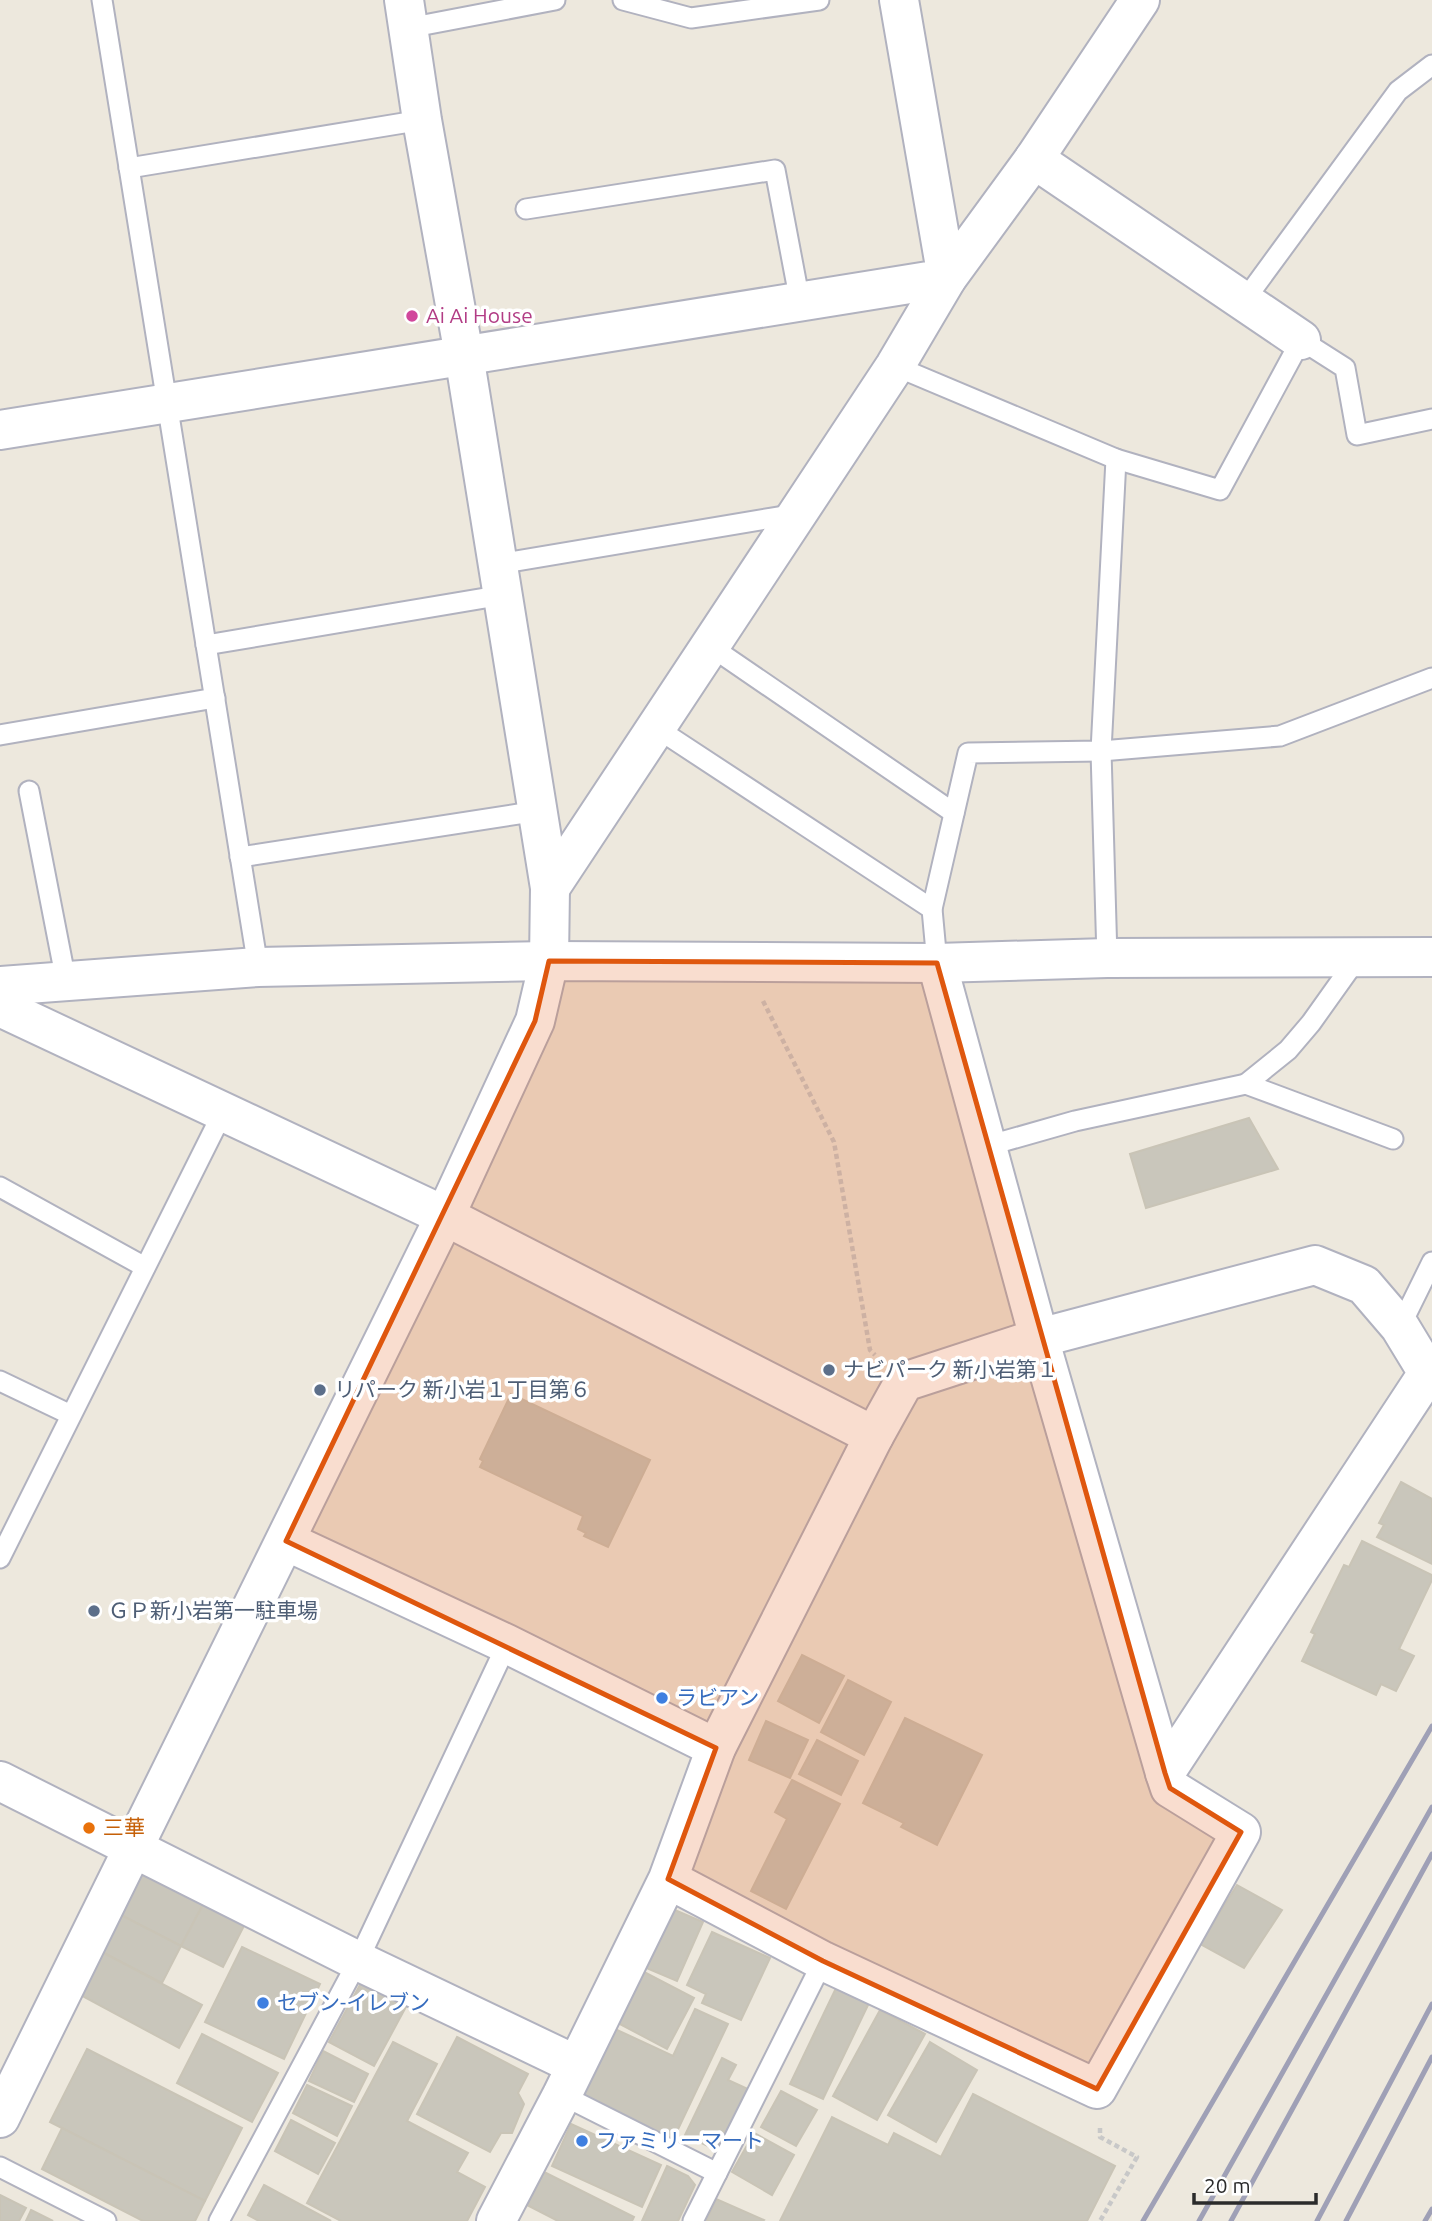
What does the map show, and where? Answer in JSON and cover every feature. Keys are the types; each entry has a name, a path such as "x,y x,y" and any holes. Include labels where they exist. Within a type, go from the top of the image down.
{"street":[{"path":"899,0 947,278"},
{"path":"551,888 895,366 947,278 1034,159 1140,0"},
{"path":"0,2118 445,1216 535,1021 550,961 551,888 406,14"},
{"path":"1034,159 1301,340"},
{"path":"0,430 947,278"},
{"path":"0,986 258,967 550,961 937,963 1107,958 1432,957"},
{"path":"668,1879 823,1961 1097,2089 1241,1832 1170,1788 1039,1338 937,963"},
{"path":"0,1007 445,1216 874,1436"},
{"path":"496,2221 668,1879 716,1748 904,1382 1039,1338 1315,1265 1364,1285 1400,1327 1428,1373 1165,1773"},
{"path":"286,1541 507,1644 716,1748"},
{"path":"0,1781 358,1961 569,2080"}],"lane":[{"path":"102,0 258,967"},
{"path":"406,14 555,0"},
{"path":"623,0 691,18 819,0"},
{"path":"1244,301 1398,91 1432,65"},
{"path":"129,168 422,120"},
{"path":"526,209 775,170 800,302"},
{"path":"895,366 1116,459 1220,490 1301,340 1345,368 1357,435 1432,419"},
{"path":"1107,958 1101,751 1116,459"},
{"path":"206,645 797,514"},
{"path":"710,646 954,813"},
{"path":"937,963 932,909 968,753 1101,751 1280,736 1432,678"},
{"path":"0,735 215,698"},
{"path":"655,727 932,909"},
{"path":"29,790 66,981"},
{"path":"240,857 538,811"},
{"path":"987,1146 1075,1121 1246,1084 1288,1050 1311,1023 1358,957"},
{"path":"1246,1084 1393,1139"},
{"path":"1,1555 223,1112"},
{"path":"0,1186 145,1267"},
{"path":"1400,1327 1432,1262"},
{"path":"0,1381 71,1415"},
{"path":"219,2221 358,1961 507,1644"},
{"path":"693,2221 823,1961"},
{"path":"569,2080 717,2173"},
{"path":"0,2166 106,2221"}],"path":[{"path":"743,961 834,1142 870,1350 904,1382"},
{"path":"1097,2089 1100,2137 1137,2157 1100,2221"}],"highlighted area":[{"path":"549,961 937,963 1170,1788 1241,1832 1097,2089 823,1961 668,1879 716,1748 286,1541 535,1021"}],"building":[{"path":"1249,1118 1278,1169 1146,1208 1130,1154"},
{"path":"511,1394 650,1460 608,1547 584,1536 586,1533 578,1529 583,1516 480,1467 483,1461 480,1459"},
{"path":"1401,1482 1432,1499 1432,1564 1377,1537 1384,1525 1379,1523"},
{"path":"1362,1541 1432,1575 1399,1649 1414,1656 1396,1691 1381,1684 1376,1695 1302,1661 1315,1634 1311,1632 1344,1565 1349,1567"},
{"path":"802,1655 844,1676 819,1723 778,1701"},
{"path":"848,1680 891,1702 864,1755 821,1732"},
{"path":"905,1718 982,1755 937,1845 901,1827 904,1823 863,1803"},
{"path":"766,1721 808,1740 790,1778 749,1760"},
{"path":"817,1740 858,1761 841,1795 799,1774"},
{"path":"792,1780 840,1804 786,1909 751,1891 787,1819 775,1812"},
{"path":"145,1865 207,1897 181,1946 119,1914"},
{"path":"1237,1885 1282,1910 1244,1968 1200,1944"},
{"path":"207,1897 248,1918 223,1967 181,1946"},
{"path":"670,1908 703,1922 677,1981 644,1967"},
{"path":"119,1914 181,1946 162,1983 100,1951"},
{"path":"712,1932 770,1958 741,2020 702,2003 706,1994 687,1985"},
{"name":"セブン-イレブン","path":"242,1947 320,1984 284,2059 205,2022"},
{"path":"100,1951 202,2005 179,2048 77,1993"},
{"path":"644,1972 694,1998 667,2049 618,2023"},
{"path":"362,1981 407,2005 374,2066 329,2042"},
{"path":"836,1988 869,2003 823,2099 790,2084"},
{"path":"695,2009 728,2024 672,2142 579,2098 613,2028 673,2056"},
{"path":"880,2010 925,2034 877,2120 833,2096"},
{"path":"202,2034 278,2073 252,2122 177,2083"},
{"path":"457,2037 528,2074 518,2093 524,2104 512,2133 501,2133 490,2152 417,2114"},
{"path":"393,2042 437,2064 407,2121 468,2153 457,2172 485,2187 467,2221 341,2221 307,2203"},
{"path":"930,2042 977,2070 936,2142 888,2115"},
{"path":"87,2049 242,2128 205,2201 50,2122"},
{"path":"323,2051 368,2074 354,2102 309,2081"},
{"path":"722,2058 736,2065 728,2080 750,2090 720,2152 685,2135"},
{"path":"307,2085 352,2106 337,2136 293,2113"},
{"path":"781,2091 817,2110 796,2146 761,2127"},
{"path":"973,2094 1115,2166 1087,2221 780,2221 832,2117 888,2145 894,2133 941,2157"},
{"path":"291,2120 335,2143 318,2174 275,2151"},
{"path":"571,2124 661,2165 642,2207 552,2166"},
{"path":"62,2128 205,2201 195,2221 143,2221 42,2169"},
{"path":"754,2133 794,2155 772,2195 732,2172"},
{"path":"667,2166 688,2176 695,2185 678,2221 642,2221"},
{"path":"544,2172 634,2217 632,2221 558,2221 527,2205"},
{"path":"264,2185 331,2221 259,2221 248,2215"},
{"path":"0,2195 26,2208 19,2221 0,2221"},
{"path":"716,2199 764,2220 706,2221"},
{"path":"31,2210 53,2221 26,2221"}],"railway":[{"path":"1143,2221 1432,1726"},
{"path":"1199,2221 1432,1807"},
{"path":"1231,2221 1432,1854"},
{"path":"1317,2221 1432,2004"},
{"path":"1346,2221 1432,2057"},
{"path":"1425,2221 1432,2209"}],"place":[{"name":"Ai Ai House","path":"412,316"},
{"name":"ナビパーク 新小岩第１","path":"829,1370"},
{"name":"リパーク 新小岩１丁目第６","path":"320,1390"},
{"name":"ＧＰ新小岩第一駐車場","path":"94,1611"},
{"name":"ラビアン","path":"662,1698"},
{"name":"三華","path":"89,1828"},
{"name":"セブン-イレブン","path":"263,2003"},
{"name":"ファミリーマート","path":"582,2141"}]}
